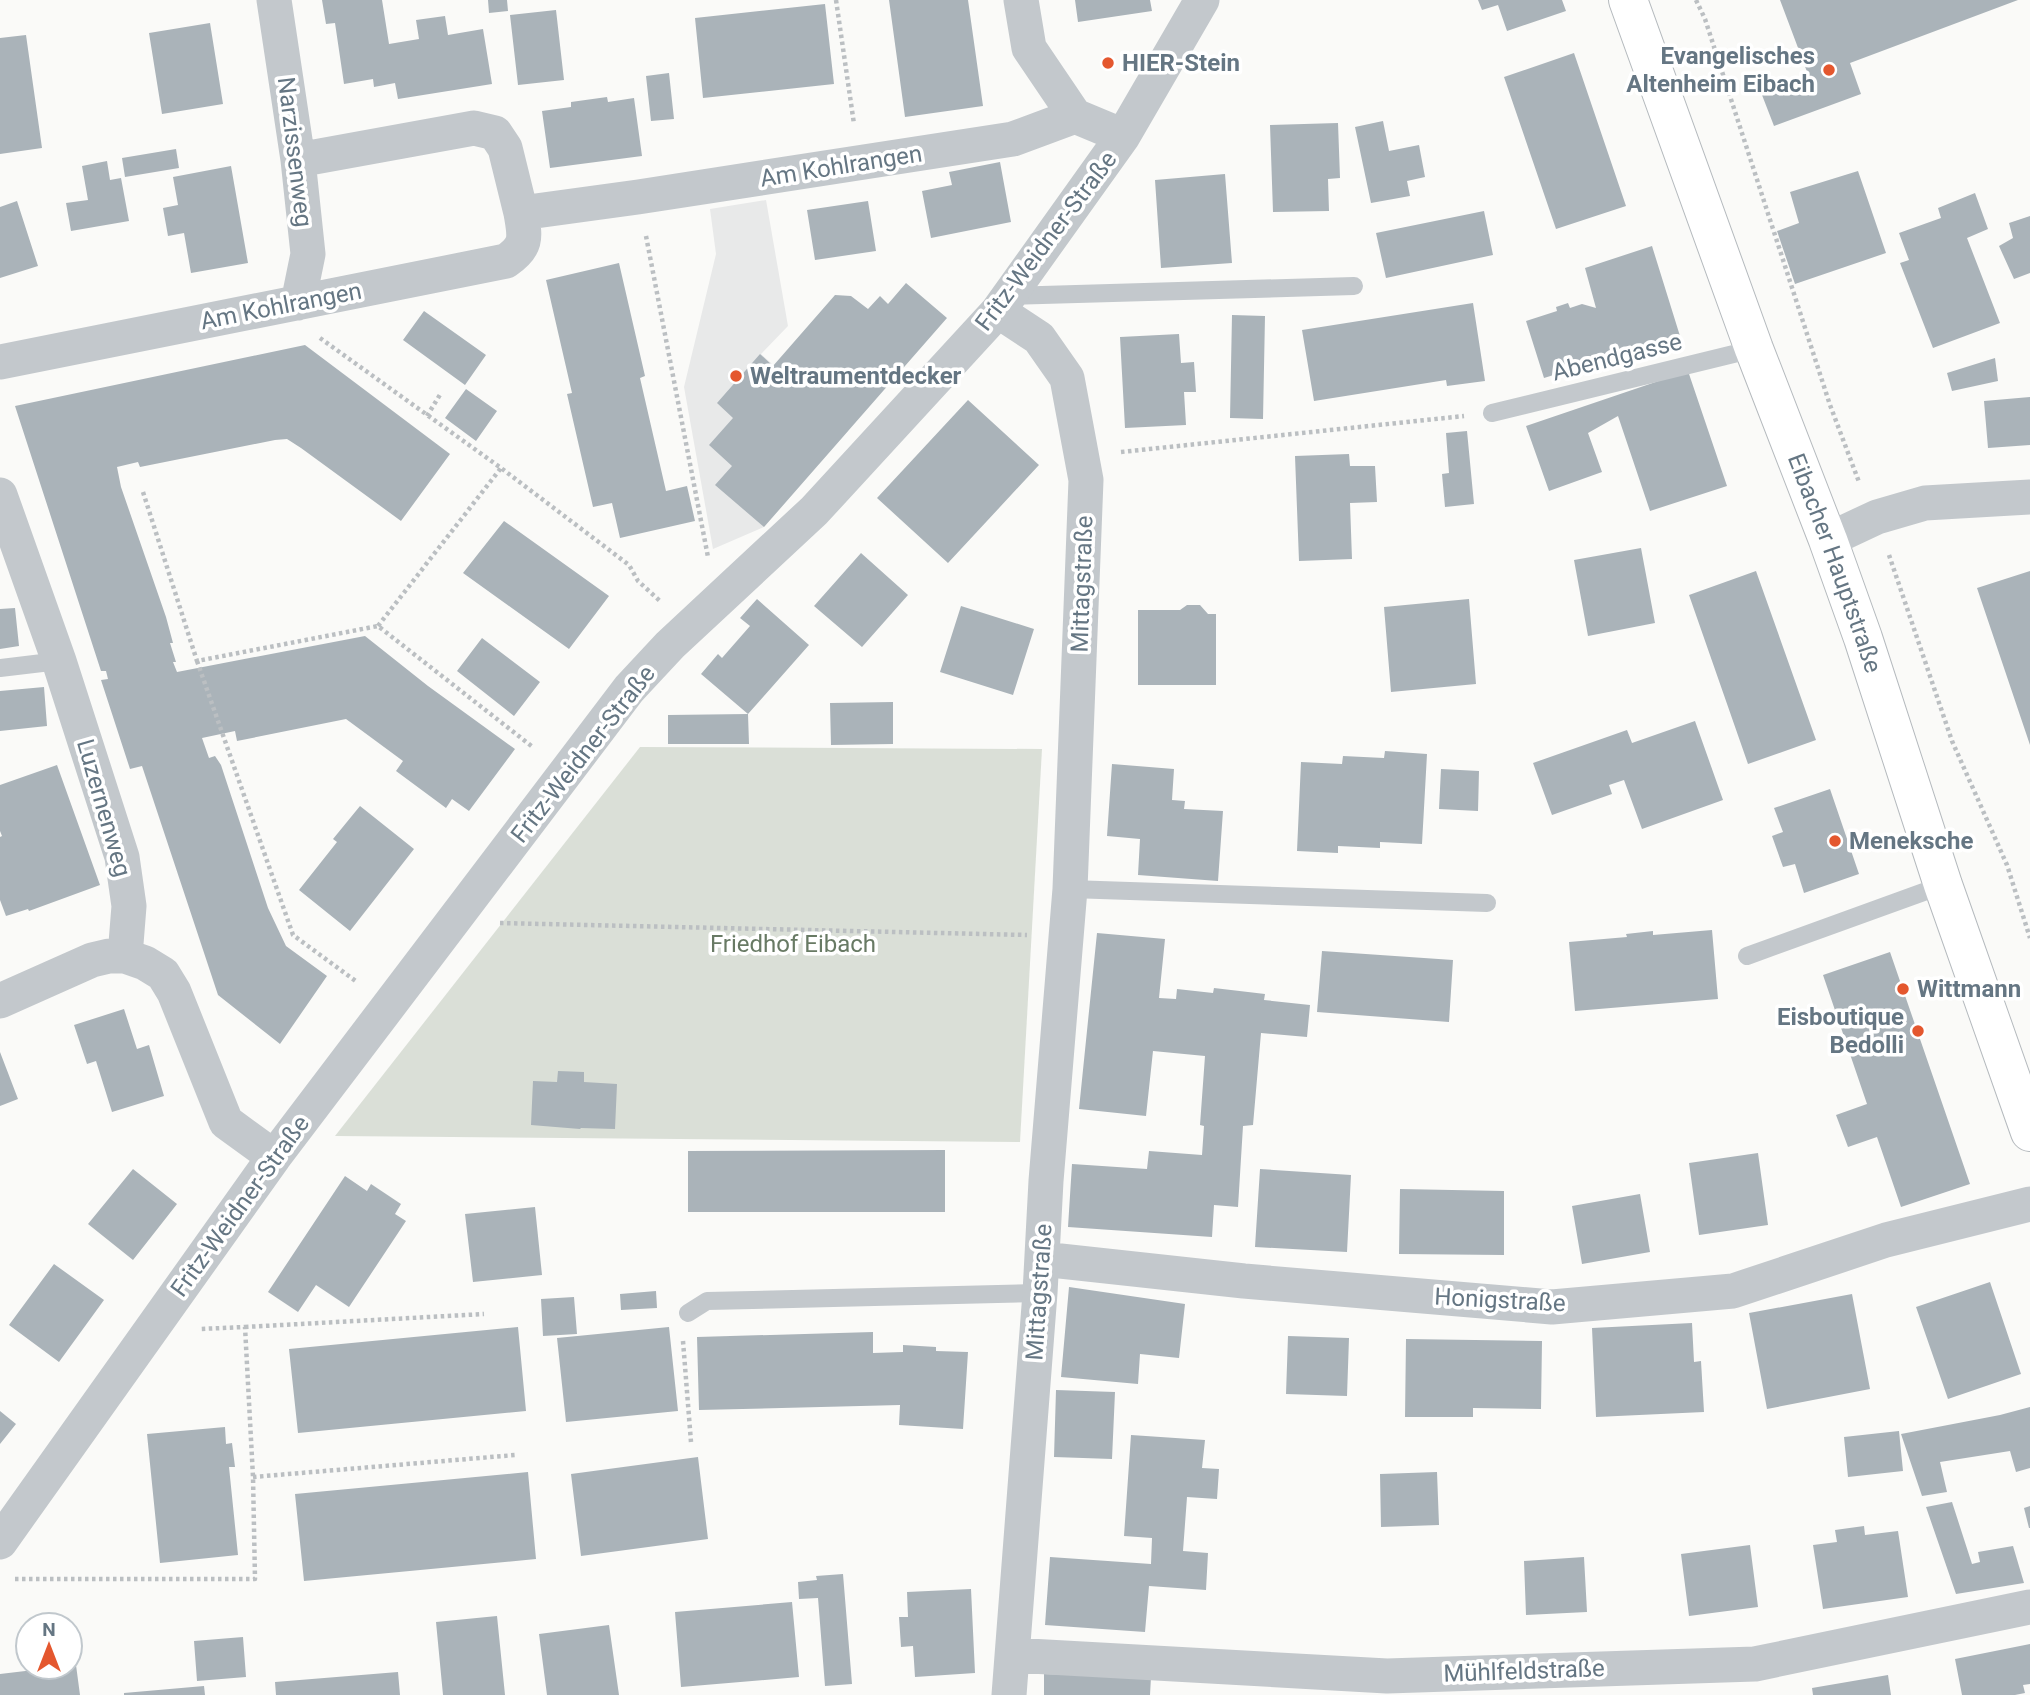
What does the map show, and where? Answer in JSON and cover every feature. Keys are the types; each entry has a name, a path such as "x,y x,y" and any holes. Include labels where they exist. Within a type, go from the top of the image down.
{"main road":[{"name":"Eibacher Hauptstraße","path":"1628,0 1754,349 1828,540 1943,885 2030,1132"}],"street":[{"name":"Narzissenweg","path":"274,0 298,160 308,254 298,303"},
{"path":"1021,0 1029,48 1074,116 1123,136"},
{"name":"Fritz-Weidner-Straße","path":"0,1542 274,1157 629,689 670,645 814,511 1004,304 1123,136 1202,0"},
{"name":"Am Kohlrangen","path":"521,213 1013,139 1074,116"},
{"name":"Am Kohlrangen","path":"0,362 506,261 519,252 525,236 505,148 495,133 474,128 298,160"},
{"name":"Mittagstraße","path":"1004,304 1039,338 1067,378 1086,480 1070,888 1009,1695"},
{"name":"Luzernenweg","path":"0,495 122,857 130,906 125,956"},
{"path":"1828,540 1877,517 1925,503 2030,497"},
{"path":"0,1001 92,960 125,956 145,963 163,974 174,992 226,1122 274,1157"},
{"name":"Honigstraße","path":"1041,1276 1244,1281 1552,1307 1733,1291 1886,1240 2030,1204"},
{"name":"Mühlfeldstraße","path":"1013,1655 1388,1686 1757,1679 2030,1607"}],"lane":[{"path":"1004,304 1354,286"},
{"name":"Abendgasse","path":"1492,413 1754,349"},
{"path":"0,668 58,661"},
{"path":"1747,956 1943,885"},
{"path":"1070,888 1487,903"},
{"path":"688,1313 707,1301 1041,1276"}],"path":[{"path":"836,0 860,163"},
{"path":"1696,0 1705,19 1855,474 1877,517 1952,741 2007,865 2030,938"},
{"path":"638,197 706,554 730,589"},
{"path":"298,303 306,328 629,565 638,581 690,627"},
{"path":"427,416 441,393"},
{"path":"1082,456 1492,413"},
{"path":"197,661 378,626 500,468"},
{"path":"143,492 197,661 293,935 389,1005"},
{"path":"378,626 565,772"},
{"path":"467,901 502,924 1066,936"},
{"path":"688,1313 682,1333 691,1442"},
{"path":"150,1331 484,1314"},
{"path":"13,1579 255,1579 245,1327"},
{"path":"253,1477 515,1455"}],"shaded area":[{"name":"Weltraumentdecker","path":"766,200 788,326 761,354 848,431 764,527 713,549 684,387 716,254 710,209"}],"green space":[{"name":"Friedhof Eibach","path":"640,747 1042,749 1020,1142 335,1136"}],"building":[{"path":"322,0 382,0 389,44 419,39 416,20 445,16 448,35 483,29 492,84 398,99 395,83 374,87 373,79 344,84 335,23 326,24"},
{"path":"488,0 507,0 508,11 489,13"},
{"path":"889,0 968,0 983,106 905,117"},
{"path":"1075,0 1150,0 1152,11 1078,22"},
{"path":"1478,0 1562,0 1566,11 1507,31 1498,5 1482,10"},
{"name":"Evangelisches Altenheim Eibach","path":"1780,0 2018,0 1850,63 1861,94 1774,126 1762,95 1809,77"},
{"path":"825,4 834,84 703,98 695,18"},
{"path":"556,10 564,80 518,85 510,15"},
{"path":"210,23 223,104 162,114 149,33"},
{"path":"26,35 42,148 0,154 0,38"},
{"path":"1574,53 1626,206 1556,229 1504,77"},
{"path":"669,73 674,119 651,121 646,76"},
{"path":"607,97 608,102 634,98 642,156 550,168 542,111 571,107 571,102"},
{"path":"1383,121 1389,151 1419,145 1425,177 1407,181 1410,196 1371,203 1355,127"},
{"path":"1338,123 1340,178 1328,179 1329,211 1273,212 1270,125"},
{"path":"176,149 179,168 125,177 122,158"},
{"path":"107,161 110,180 121,178 129,221 71,231 66,203 88,200 82,166"},
{"path":"1000,162 1011,222 931,238 922,191 952,185 949,172"},
{"path":"231,166 248,263 191,273 184,233 168,236 163,208 178,205 173,177"},
{"path":"1858,171 1886,253 1795,284 1777,231 1799,223 1790,192"},
{"path":"1225,174 1232,263 1161,268 1155,180"},
{"path":"1975,193 1988,229 1967,238 2000,323 1933,348 1900,263 1909,260 1899,233 1941,218 1938,208"},
{"path":"17,201 38,266 0,278 0,207"},
{"path":"868,201 876,251 815,260 807,210"},
{"path":"1484,211 1493,255 1386,278 1376,233"},
{"path":"2030,216 2030,273 2014,279 1999,246 2013,238 2009,223"},
{"path":"1652,246 1680,336 1544,378 1526,321 1557,311 1556,307 1568,303 1570,308 1582,304 1596,308 1585,268"},
{"path":"619,263 645,376 640,378 666,491 687,486 695,521 620,538 612,503 593,507 567,394 572,393 546,280"},
{"path":"906,283 947,318 764,527 715,485 732,466 709,445 733,418 717,403 760,354 773,366 835,295 851,296 868,309 880,296 888,304"},
{"path":"1473,303 1485,381 1447,386 1446,380 1314,401 1302,330"},
{"path":"424,311 486,355 465,385 403,340"},
{"path":"1232,315 1265,316 1263,419 1230,418"},
{"path":"1179,334 1181,363 1194,362 1196,392 1184,392 1186,425 1125,428 1120,337"},
{"path":"305,345 450,454 401,521 287,439 140,467 138,462 117,467 121,487 166,617 177,672 365,636 515,749 469,811 452,799 446,808 396,771 403,761 346,719 237,741 235,731 202,738 209,758 215,756 221,765 268,908 286,946 327,976 280,1044 218,995 142,766 130,769 101,680 108,679 106,671 101,671 15,406"},
{"path":"1995,358 1998,381 1952,391 1947,373"},
{"path":"1688,371 1727,486 1650,511 1618,416 1588,433 1602,472 1549,491 1526,426"},
{"path":"466,389 497,411 476,441 445,418"},
{"path":"2030,397 2030,445 1988,448 1984,401"},
{"path":"968,400 1039,465 948,563 877,498"},
{"path":"1467,431 1474,504 1445,507 1442,474 1449,473 1446,433"},
{"path":"1349,454 1350,466 1375,466 1377,502 1350,503 1352,559 1299,561 1295,456"},
{"path":"504,521 609,596 569,649 463,573"},
{"path":"1641,548 1655,623 1588,636 1574,560"},
{"path":"861,553 908,595 862,647 814,606"},
{"path":"1756,571 1816,740 1748,764 1689,595"},
{"path":"2030,571 2030,745 1977,588"},
{"path":"757,599 809,645 748,714 701,674 718,654 722,658 750,626 740,618"},
{"path":"1469,599 1476,684 1391,692 1384,607"},
{"path":"1187,605 1200,605 1208,614 1216,614 1216,685 1138,685 1138,610 1180,610"},
{"path":"961,606 1034,629 1013,695 940,672"},
{"path":"15,608 19,646 0,649 0,609"},
{"path":"482,638 540,682 514,716 457,671"},
{"path":"44,687 47,726 0,731 0,691"},
{"path":"893,702 893,744 831,745 830,703"},
{"path":"748,714 749,744 668,744 668,715"},
{"path":"1695,721 1723,800 1642,829 1624,780 1609,785 1612,794 1552,815 1533,763 1627,730 1632,743"},
{"path":"1385,751 1427,754 1422,844 1380,842 1380,848 1338,846 1338,853 1297,851 1301,762 1342,764 1343,756 1384,758"},
{"path":"1112,764 1174,769 1172,800 1185,801 1184,809 1223,811 1218,881 1138,875 1140,839 1107,836"},
{"path":"57,765 100,885 29,911 28,909 6,916 0,900 0,785"},
{"path":"1441,769 1479,771 1478,811 1439,809"},
{"path":"1830,789 1859,874 1804,893 1795,864 1783,867 1772,836 1783,832 1774,808"},
{"path":"360,806 414,849 350,931 299,890 337,842 333,839"},
{"path":"1712,930 1718,999 1575,1011 1569,942 1627,937 1626,934 1653,931 1653,935"},
{"path":"1097,933 1165,939 1159,998 1176,999 1177,989 1213,993 1214,988 1265,994 1264,1000 1310,1005 1307,1037 1261,1033 1253,1125 1243,1126 1238,1207 1214,1205 1212,1237 1068,1227 1072,1164 1147,1169 1149,1151 1202,1155 1204,1126 1200,1125 1205,1056 1153,1051 1146,1116 1079,1109"},
{"path":"1322,951 1453,960 1449,1022 1317,1012"},
{"path":"1890,952 1970,1184 1901,1207 1877,1137 1848,1147 1836,1115 1867,1104 1823,975"},
{"path":"124,1009 137,1049 149,1045 164,1096 112,1112 96,1061 87,1064 74,1025"},
{"path":"0,1052 18,1099 0,1106"},
{"path":"558,1071 584,1072 584,1082 617,1084 615,1129 531,1125 533,1081 557,1082"},
{"path":"945,1150 945,1212 688,1212 688,1151"},
{"path":"1758,1153 1768,1225 1699,1235 1689,1163"},
{"path":"133,1169 177,1204 133,1260 88,1224"},
{"path":"1260,1169 1351,1175 1347,1252 1255,1247"},
{"path":"345,1176 367,1191 371,1184 401,1204 395,1214 406,1221 349,1307 316,1285 298,1312 268,1292"},
{"path":"1400,1189 1504,1191 1504,1255 1399,1254"},
{"path":"1640,1194 1650,1252 1582,1264 1572,1206"},
{"path":"535,1207 542,1275 473,1282 465,1214"},
{"path":"54,1264 104,1300 59,1362 9,1325"},
{"path":"1990,1282 2021,1374 1948,1399 1916,1307"},
{"path":"1069,1287 1185,1304 1179,1358 1140,1354 1138,1384 1061,1377"},
{"path":"656,1291 657,1308 621,1310 620,1294"},
{"path":"1852,1294 1870,1389 1767,1409 1749,1313"},
{"path":"574,1297 577,1334 543,1336 541,1299"},
{"path":"1692,1323 1694,1362 1701,1361 1704,1412 1596,1417 1592,1328"},
{"path":"518,1327 526,1411 298,1433 289,1349"},
{"path":"669,1327 678,1411 566,1422 557,1338"},
{"path":"873,1332 873,1353 903,1352 903,1345 936,1347 936,1351 968,1352 963,1429 899,1425 900,1405 699,1410 697,1337"},
{"path":"1288,1336 1349,1338 1347,1396 1286,1394"},
{"path":"1406,1339 1542,1341 1541,1409 1473,1408 1473,1417 1405,1417"},
{"path":"1056,1390 1115,1392 1112,1459 1054,1457"},
{"path":"2030,1407 2030,1468 2016,1472 2010,1451 1940,1462 1947,1492 1922,1496 1901,1434"},
{"path":"0,1411 16,1424 0,1444"},
{"path":"225,1427 226,1444 232,1443 235,1467 229,1467 238,1555 160,1563 147,1434"},
{"path":"1899,1431 1903,1471 1848,1477 1844,1437"},
{"path":"1131,1435 1205,1440 1202,1468 1219,1469 1217,1499 1187,1497 1183,1551 1208,1553 1206,1590 1149,1586 1145,1632 1045,1625 1050,1557 1151,1564 1152,1538 1124,1536"},
{"path":"698,1457 708,1539 581,1556 571,1474"},
{"path":"528,1472 536,1559 304,1581 295,1494"},
{"path":"1437,1472 1439,1525 1381,1527 1380,1474"},
{"path":"1952,1502 1972,1564 1980,1562 1978,1552 2013,1546 2024,1583 1956,1594 1926,1507"},
{"path":"2030,1506 2030,1528 2029,1528 2024,1508"},
{"path":"1864,1526 1865,1535 1898,1531 1908,1597 1823,1609 1813,1545 1837,1542 1835,1530"},
{"path":"1750,1545 1758,1607 1689,1616 1681,1554"},
{"path":"1584,1557 1587,1612 1526,1615 1524,1561"},
{"path":"843,1574 852,1684 825,1686 818,1598 799,1599 798,1582 817,1580 816,1576"},
{"path":"971,1589 975,1673 915,1677 913,1646 901,1647 899,1617 908,1617 907,1592"},
{"path":"792,1602 799,1677 681,1687 675,1612"},
{"path":"497,1616 505,1695 443,1695 436,1622"},
{"path":"609,1625 619,1695 547,1695 539,1634"},
{"path":"243,1637 246,1677 197,1681 194,1641"},
{"path":"2030,1644 2030,1684 2023,1685 2025,1693 1962,1695 1955,1659"},
{"path":"14,1672 14,1681 78,1681 80,1695 0,1695 0,1674"},
{"path":"398,1672 400,1695 276,1695 275,1682"},
{"path":"1044,1674 1151,1677 1150,1695 1044,1695"},
{"path":"1888,1675 1891,1695 1813,1695 1812,1688"},
{"path":"204,1686 205,1695 124,1695 124,1693"}],"place":[{"name":"HIER-Stein","path":"1108,63"},
{"name":"Evangelisches Altenheim Eibach","path":"1829,70"},
{"name":"Weltraumentdecker","path":"736,376"},
{"name":"Meneksche","path":"1835,841"},
{"name":"Wittmann","path":"1903,989"},
{"name":"Eisboutique Bedolli","path":"1918,1031"}]}
